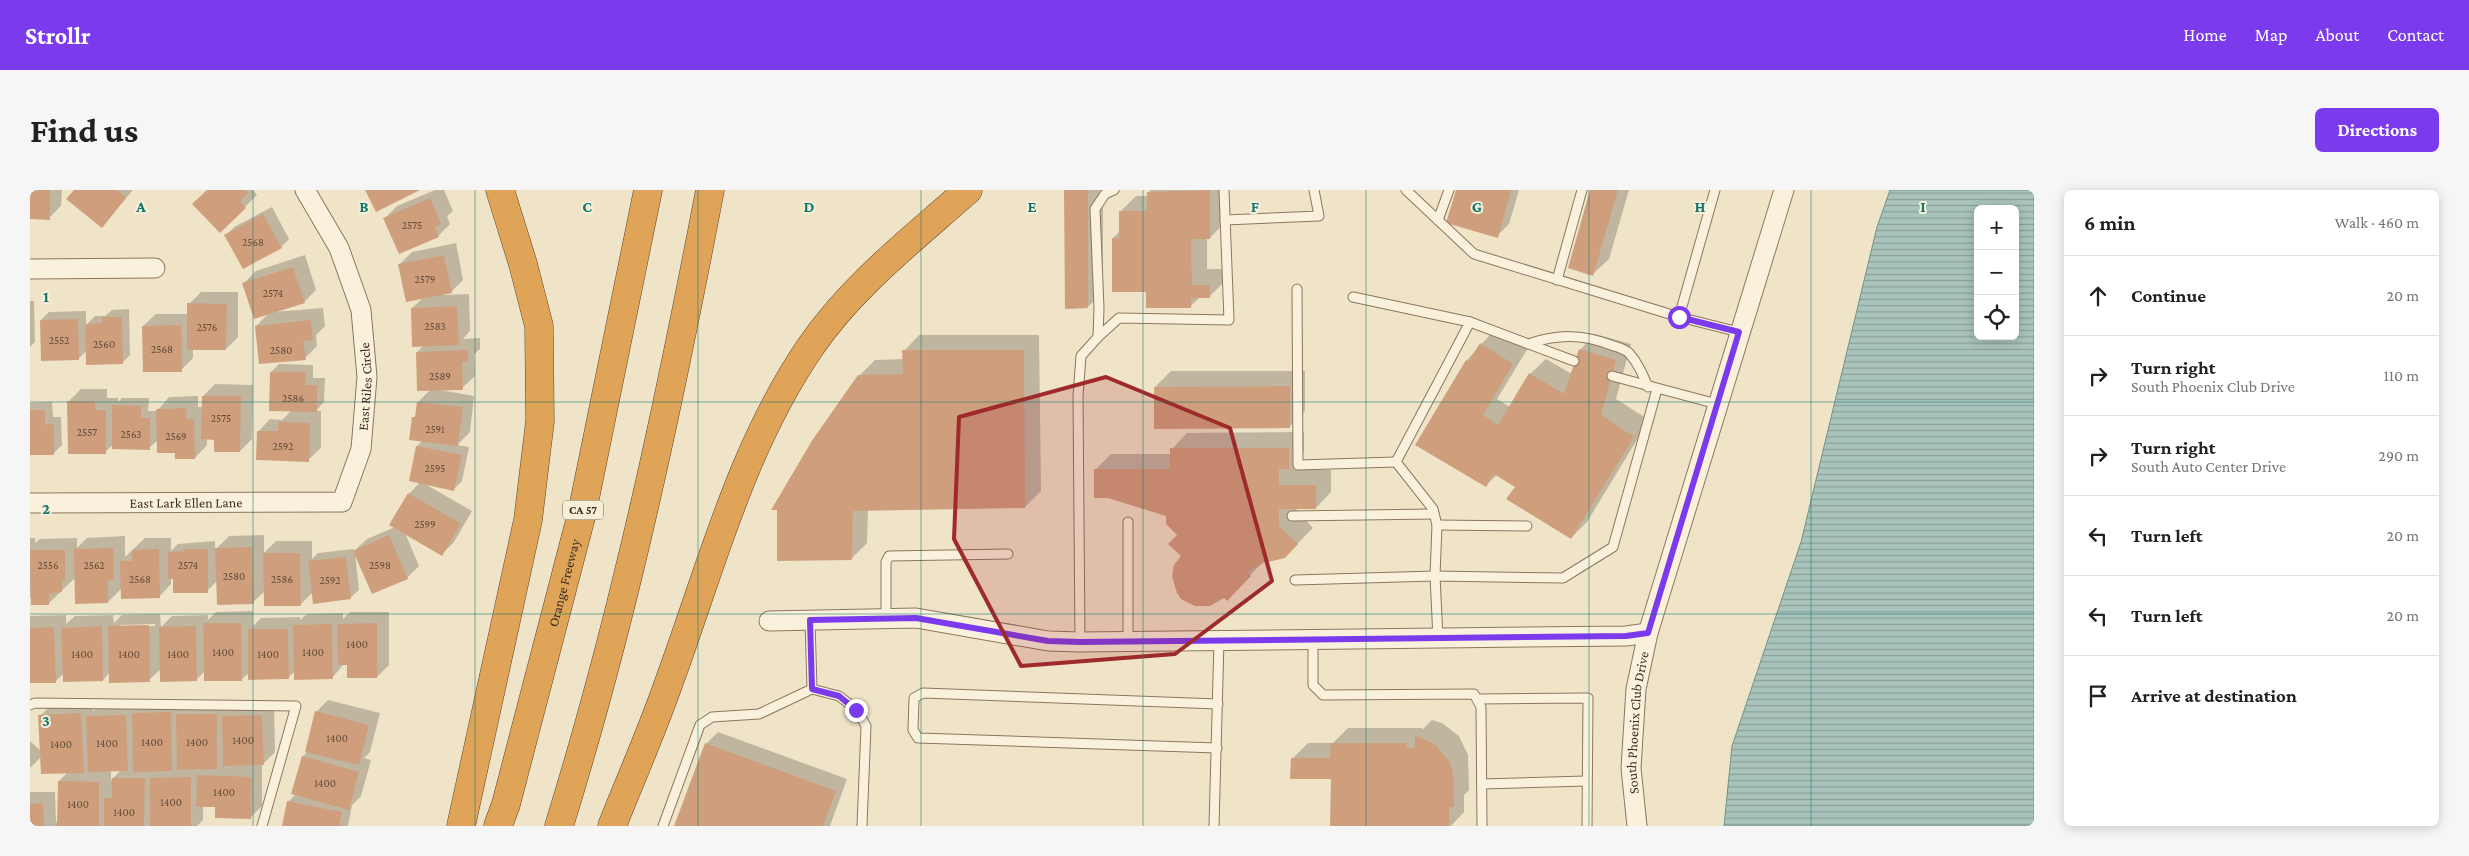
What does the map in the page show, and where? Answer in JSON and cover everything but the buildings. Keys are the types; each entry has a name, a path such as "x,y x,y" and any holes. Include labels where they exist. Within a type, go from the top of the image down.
{"highway":[{"path":"461,826 528,520 540,421 539,326 523,264 500,190"},
{"name":"Orange Freeway","path":"498,826 506,804 582,513 648,190"},
{"path":"559,826 578,767 633,560 684,329 710,190"},
{"path":"612,826 669,684 744,468 778,401 811,346 852,293 968,190"}],"street":[{"name":"East Riles Circle","path":"305,190 339,248 361,310 367,377 361,450 342,502"},
{"name":"South Phoenix Club Drive","path":"1637,826 1631,768 1636,689 1648,633 1784,190"},
{"path":"30,269 155,268"},
{"name":"East Lark Ellen Lane","path":"30,503 342,502"},
{"path":"769,621 916,618 1048,641 1080,642 1438,639 1626,636 1648,633"}],"lane":[{"path":"1098,337 1099,308 1095,209 1105,194 1114,190"},
{"path":"1080,642 1078,396 1081,356 1119,318 1229,320 1224,190"},
{"path":"1226,220 1319,216 1314,190"},
{"path":"1406,190 1474,254 1679,317 1739,332"},
{"path":"1438,220 1449,190"},
{"path":"1557,280 1582,190"},
{"path":"1679,317 1715,190"},
{"path":"1297,289 1298,465 1396,462"},
{"path":"1353,297 1470,322 1574,362"},
{"path":"1396,462 1470,322"},
{"path":"1295,580 1436,576 1563,578 1613,547 1653,388 1627,351 1592,338 1568,335 1546,338 1528,344"},
{"path":"1612,376 1717,404"},
{"path":"1396,462 1432,509 1437,525 1438,639"},
{"path":"1292,516 1433,514"},
{"path":"1128,522 1128,642"},
{"path":"1437,525 1527,526"},
{"path":"886,618 886,562 890,556 1008,554"},
{"path":"810,620 812,689"},
{"path":"1313,640 1313,685 1323,694 1474,694 1479,699 1481,706 1482,826"},
{"path":"1214,826 1219,641"},
{"path":"663,826 700,725 712,716 759,714 812,689 839,696 856,710 866,726 862,826"},
{"path":"1217,748 918,738 913,730 914,698 923,693 1218,704"},
{"path":"1479,699 1588,698 1587,826"},
{"path":"30,705 35,703 296,706 262,826"},
{"path":"1482,784 1586,780"}],"highlighted area":[{"path":"1106,377 1230,428 1272,581 1175,654 1021,666 954,539 959,417"}],"water":[{"path":"1890,190 2034,190 2034,826 1724,826 1732,746 1801,542 1877,227"}],"route":[{"path":"856,710 839,696 812,689 810,620 916,618 1048,641 1080,642 1438,639 1626,636 1648,633 1739,332 1679,317"}]}
